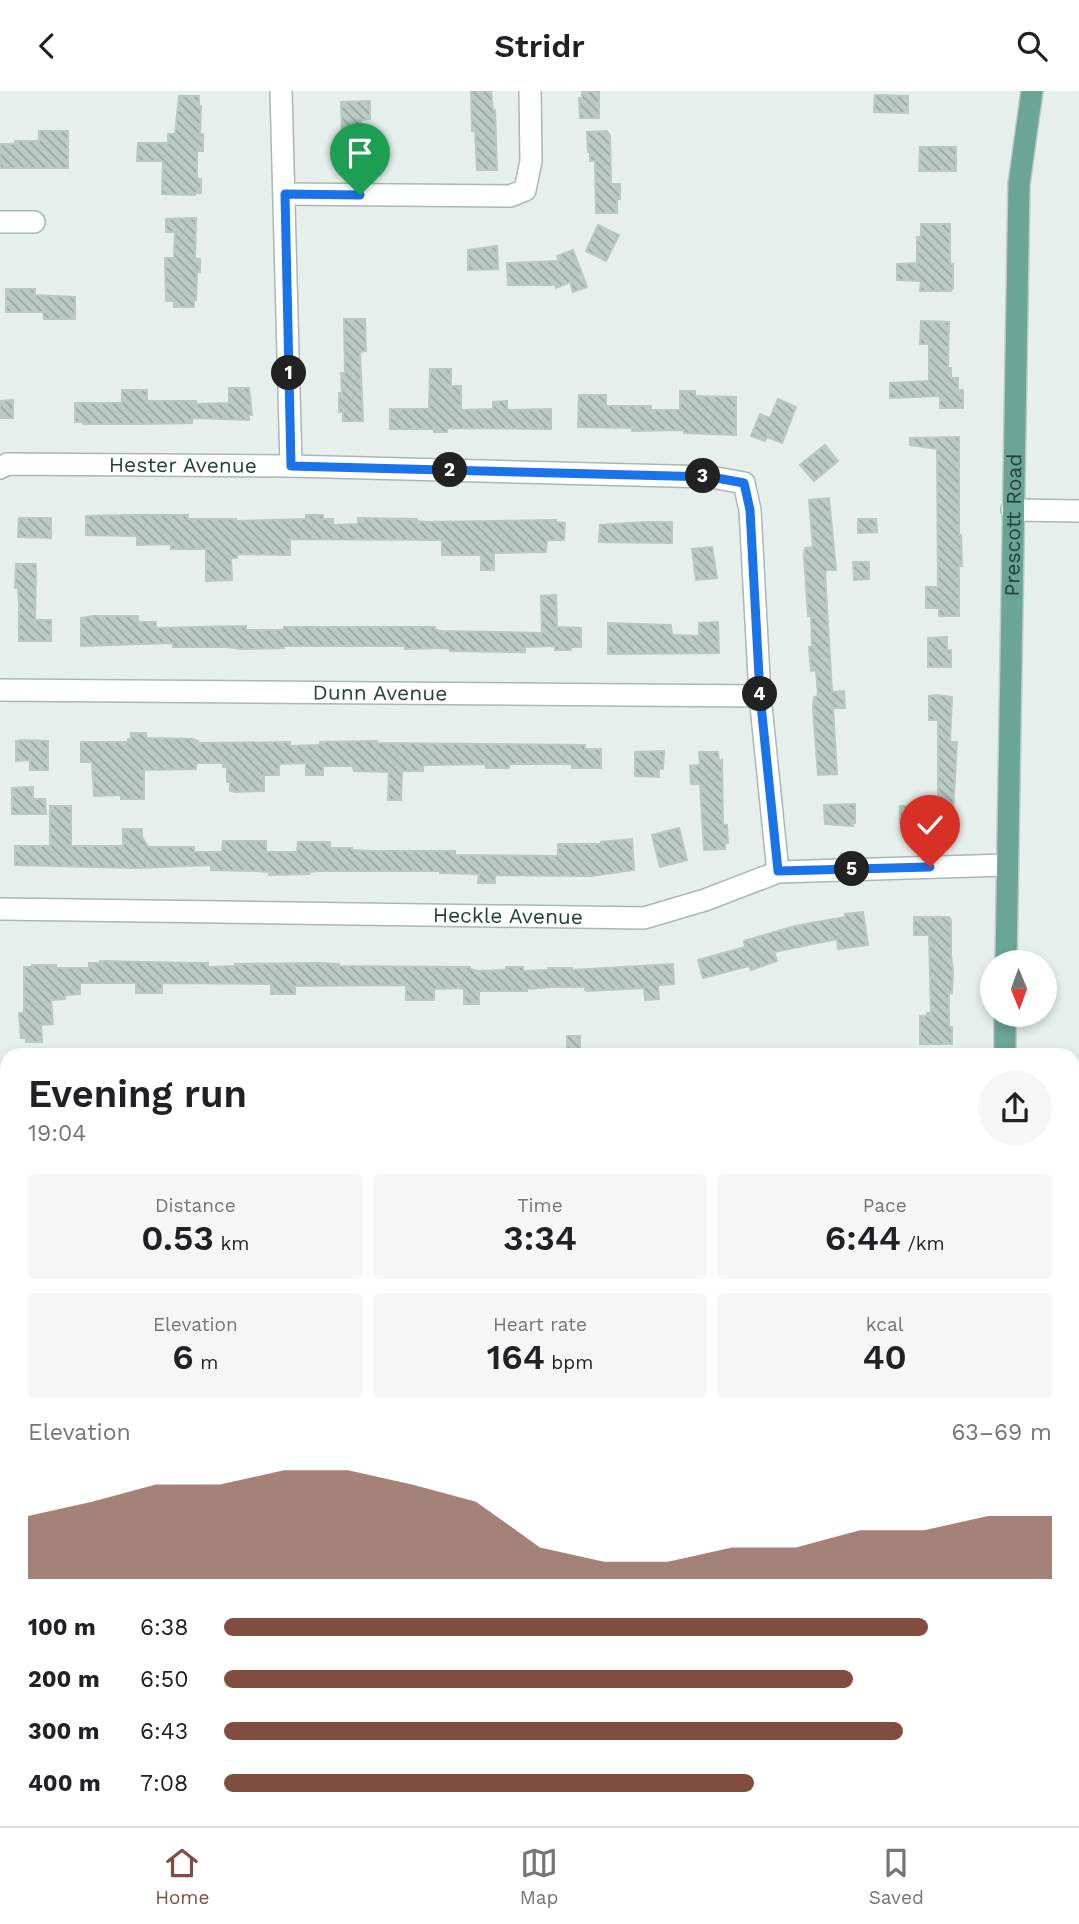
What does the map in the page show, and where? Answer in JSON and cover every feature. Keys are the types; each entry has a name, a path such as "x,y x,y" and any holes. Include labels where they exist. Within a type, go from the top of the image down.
{"main road":[{"name":"Prescott Road","path":"1006,950 1019,184 1032,91"},
{"path":"1005,1027 1005,1048"}],"street":[{"path":"281,91 291,466"},
{"path":"285,194 510,196 526,190 531,161 530,91"},
{"path":"0,222 34,222"},
{"name":"Hester Avenue","path":"0,468 7,464 291,466 711,477 744,483 750,510 760,695"},
{"path":"1013,510 1079,511"},
{"name":"Dunn Avenue","path":"0,690 760,695"},
{"path":"760,695 778,871"},
{"name":"Heckle Avenue","path":"0,909 644,918 705,900 778,871 1006,865"}],"building":[{"path":"471,91 491,91 495,110 497,170 477,170"},
{"path":"582,91 599,91 599,118 580,118 579,98 582,98"},
{"path":"875,95 908,96 908,113 874,112"},
{"path":"179,96 199,96 201,106 200,134 203,134 203,151 197,151 197,179 201,179 201,193 195,195 162,194 163,161 137,161 138,143 168,143 168,134 175,134"},
{"path":"370,101 370,119 361,120 361,131 342,131 341,102"},
{"path":"39,131 68,131 68,168 0,168 0,144 39,141"},
{"path":"607,131 610,135 611,184 620,184 620,199 617,199 617,213 596,213 595,161 590,161 587,132"},
{"path":"920,147 956,147 956,171 919,171"},
{"path":"196,218 195,258 200,259 200,272 197,272 196,300 194,307 174,307 174,301 166,301 165,258 174,258 175,232 166,232 166,219"},
{"path":"921,224 950,224 950,264 953,264 951,291 920,291 921,281 897,280 897,264 917,263 917,237 921,237"},
{"path":"598,225 619,235 606,261 586,251"},
{"path":"497,246 498,269 468,270 468,250"},
{"path":"573,250 587,287 573,292 570,282 556,288 556,285 508,285 507,263 559,261 557,256"},
{"path":"6,289 35,289 35,295 75,297 75,319 44,319 43,312 6,312"},
{"path":"344,319 365,319 366,351 360,352 363,421 343,421 343,412 339,412 341,373 345,373"},
{"path":"921,321 949,322 948,368 951,368 951,378 958,378 958,390 963,390 963,408 940,408 940,396 890,398 890,383 929,381 929,344 920,344"},
{"path":"430,369 451,369 451,386 461,386 461,410 493,409 493,402 507,401 509,410 551,409 551,429 447,428 447,432 434,432 434,429 390,429 390,409 429,409"},
{"path":"229,388 249,388 252,415 249,415 249,420 192,418 192,423 139,424 75,422 75,403 122,403 122,390 147,390 147,401 196,401 196,404 229,403"},
{"path":"680,391 695,391 695,396 736,397 736,435 684,433 684,430 632,431 632,428 578,427 579,395 606,395 606,406 651,406 651,410 680,410"},
{"path":"778,399 796,407 782,443 767,437 765,441 751,436 760,414 770,418"},
{"path":"13,400 13,418 0,418 0,401"},
{"path":"959,437 959,535 962,566 959,566 959,616 939,616 939,608 926,608 926,587 938,587 937,449 910,445 910,438"},
{"path":"825,445 838,461 814,481 800,465"},
{"path":"829,498 836,570 827,570 825,573 832,692 844,691 845,708 833,708 837,774 818,775 813,709 814,697 818,696 816,670 811,671 811,616 808,616 804,556 805,548 813,547 809,500"},
{"path":"188,515 188,519 236,521 306,519 306,515 323,515 323,519 333,519 333,525 358,524 358,518 417,519 426,522 556,520 565,523 564,540 547,540 546,552 494,553 494,570 481,570 481,555 442,555 442,540 290,539 290,555 237,554 237,558 231,558 232,580 206,581 206,549 171,549 171,544 137,545 137,536 86,535 86,516"},
{"path":"19,518 51,518 51,538 18,537"},
{"path":"858,519 876,519 877,532 858,533"},
{"path":"672,522 672,543 599,542 600,525"},
{"path":"712,547 717,578 696,580 692,549"},
{"path":"853,562 869,562 869,579 854,580"},
{"path":"16,564 36,564 35,620 51,620 51,641 19,641"},
{"path":"556,595 557,627 581,628 581,647 555,650 555,646 525,647 525,652 513,652 450,651 449,648 405,649 405,646 284,646 241,649 173,647 173,643 81,646 81,618 93,616 138,616 138,622 156,622 156,628 246,626 246,630 284,630 284,627 435,627 435,630 442,631 542,633 541,596"},
{"path":"718,622 719,653 608,654 608,623 671,625 672,635 699,636 699,623"},
{"path":"947,637 947,650 951,650 951,667 928,667 928,638"},
{"path":"929,696 952,697 950,742 957,742 953,813 949,813 949,822 940,822 940,826 900,823 900,806 929,806 929,797 938,797 938,720 929,720"},
{"path":"131,733 146,733 146,738 192,739 198,743 290,742 290,746 320,745 320,742 377,741 585,745 585,749 601,749 601,768 572,768 572,764 509,764 509,768 486,768 486,764 423,765 423,771 402,771 401,800 388,800 389,772 354,771 352,766 323,766 323,775 306,775 306,763 279,764 279,775 264,775 264,791 235,792 230,791 227,767 223,767 223,763 196,763 196,769 144,770 144,799 121,799 121,795 94,796 92,762 81,762 81,742 128,742"},
{"path":"16,741 48,741 48,770 30,770 30,760 16,761"},
{"path":"664,751 663,769 659,768 659,777 635,776 635,752"},
{"path":"699,752 718,752 719,761 722,760 723,825 727,825 728,843 725,844 725,849 704,850 700,784 691,784 690,766 700,765"},
{"path":"33,787 33,799 45,799 46,814 12,814 12,788"},
{"path":"855,804 853,826 825,824 824,805"},
{"path":"50,806 71,806 71,846 123,846 123,829 142,829 142,837 148,847 194,847 194,852 222,852 223,841 266,841 266,852 297,852 298,842 330,842 330,848 368,851 455,851 455,855 558,856 558,844 601,844 632,839 634,870 591,876 495,875 495,883 478,883 479,874 440,871 318,871 309,874 269,875 270,872 211,870 211,865 138,868 15,865 15,846 50,846"},
{"path":"679,828 687,860 660,867 652,835"},
{"path":"863,912 868,945 838,949 837,939 774,952 777,961 751,970 749,966 703,978 698,960 745,947 744,941 795,926"},
{"path":"914,917 949,917 951,920 953,972 952,993 949,993 949,1027 952,1027 952,1044 920,1044 920,1016 931,1013 929,935 914,935"},
{"path":"89,963 208,963 208,967 320,963 339,966 470,967 479,971 506,970 506,967 523,967 523,971 673,964 674,984 658,985 659,999 645,1000 644,988 588,991 585,987 551,987 527,991 479,991 479,1004 464,1004 464,988 434,989 434,1000 406,1000 406,985 295,986 295,994 271,994 271,984 162,983 162,993 136,993 136,983 80,983 80,994 51,1000 53,1024 41,1025 42,1042 26,1042 26,1038 21,1038 19,1013 24,1013 24,967 56,965 56,968 89,968"},
{"path":"567,1036 580,1036 580,1048 567,1048"}],"route":[{"path":"360,195 285,194 291,466 711,477 744,483 750,510 760,695 778,871 930,867"}]}
